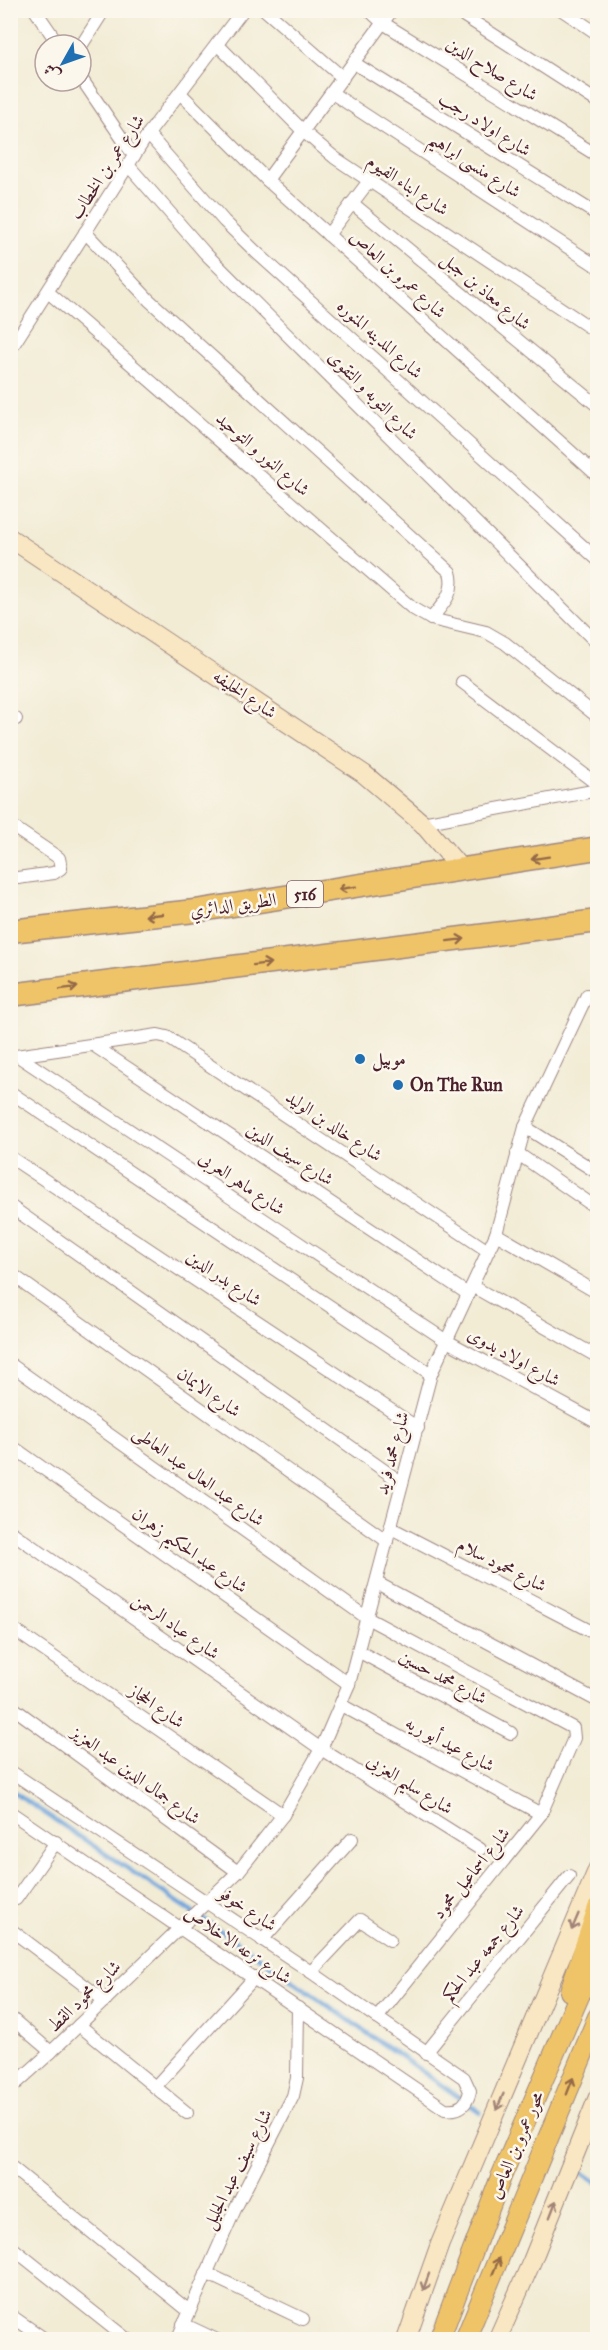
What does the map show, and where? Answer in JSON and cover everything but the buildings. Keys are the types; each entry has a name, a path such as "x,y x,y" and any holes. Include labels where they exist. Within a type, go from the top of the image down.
{"highway":[{"name":"الطريق الدائري","path":"10,931 195,910 597,849"},
{"path":"10,995 597,921"}],"main road":[{"path":"567,2023 568,1996 597,1908"},
{"name":"محور عمرو بن العاص","path":"439,2340 501,2177 597,1952"},
{"name":"محور عمرو بن العاص","path":"465,2340 593,2036 597,2017"}],"street":[{"path":"35,10 51,33"},
{"path":"89,33 104,10"},
{"name":"شارع عمر بن الخطاب","path":"10,350 148,134 243,10"},
{"path":"265,10 343,78"},
{"name":"شارع صلاح الدين","path":"369,10 383,23 597,156"},
{"path":"267,180 392,10"},
{"path":"455,10 597,102"},
{"path":"562,10 597,34"},
{"name":"شارع ابناء الفيوم","path":"217,44 304,132 335,158 597,333"},
{"name":"شارع اولاد رجب","path":"354,63 597,215"},
{"name":"شارع التوبه و التقوى","path":"90,93 131,160 205,253 597,644"},
{"name":"شارع عمرو بن العاص","path":"180,93 267,180 597,476"},
{"name":"شارع منسى ابراهيم","path":"332,93 597,267"},
{"name":"شارع المدينه المنوره","path":"148,134 224,221 256,252 597,560"},
{"path":"328,235 369,181"},
{"name":"شارع معاذ بن جبل","path":"352,203 597,406"},
{"path":"85,232 149,300 450,572 453,582 452,591 431,619"},
{"name":"شارع النور و التوحيد","path":"48,291 412,608 431,619 486,632 505,643 597,717"},
{"name":"شارع الخليفه","path":"10,538 364,774 422,823 462,870"},
{"path":"462,682 597,784"},
{"path":"422,823 597,790"},
{"path":"10,825 59,858 62,868 54,873 10,879"},
{"name":"شارع محمد فريد","path":"206,1902 238,1872 283,1815 321,1749 341,1705 377,1583 431,1374 496,1234 525,1127 587,996"},
{"name":"شارع خالد بن الوليد","path":"93,1045 158,1035 172,1039 488,1251"},
{"path":"14,1057 93,1045"},
{"name":"شارع سيف الدين","path":"93,1045 470,1290 597,1357"},
{"name":"شارع ماهر العربى","path":"14,1057 446,1340"},
{"path":"10,1092 431,1374"},
{"path":"525,1127 597,1173"},
{"path":"517,1153 597,1209"},
{"name":"شارع بدر الدين","path":"10,1157 418,1428"},
{"path":"10,1206 402,1483"},
{"path":"496,1234 597,1293"},
{"name":"شارع الايمان","path":"10,1273 387,1541"},
{"name":"شارع اولاد بدوى","path":"446,1340 597,1423"},
{"name":"شارع عبد العال عبد العاطى","path":"10,1364 367,1618 570,1725 574,1730 574,1738"},
{"name":"شارع عبد الحكيم زهران","path":"10,1445 349,1684"},
{"name":"شارع محمود سلام","path":"391,1528 597,1635"},
{"name":"شارع عباد الرحمن","path":"10,1532 321,1749"},
{"path":"377,1583 596,1700"},
{"name":"شارع الحجاز","path":"10,1627 283,1815"},
{"name":"شارع محمد حسين","path":"358,1652 511,1733"},
{"name":"شارع عيد أبو ريه","path":"341,1705 541,1814"},
{"name":"شارع جمال الدين عبد العزيز","path":"12,1707 238,1872"},
{"name":"شارع اسماعيل محمود","path":"377,2018 541,1814 574,1738"},
{"name":"شارع سليم العزبى","path":"321,1749 480,1849"},
{"name":"شارع خوفو","path":"10,1771 311,1972 464,2078"},
{"name":"شارع ترعه الاخلاص","path":"10,1812 255,1977 445,2109 459,2108 465,2104 470,2091 464,2078"},
{"path":"262,1940 352,1839"},
{"path":"16,1899 56,1842"},
{"path":"406,2340 440,2244 597,1868"},
{"name":"شارع جمعه عبد الحكم","path":"426,2053 569,1876"},
{"name":"شارع محمود القط","path":"10,2089 105,2001 206,1902"},
{"path":"311,1972 359,1920 363,1920 390,1940"},
{"path":"10,1929 105,2001"},
{"path":"154,2086 255,1977"},
{"name":"شارع سيف عبد الجليل","path":"177,2340 251,2176 293,2096 297,2078 298,2008"},
{"path":"10,2017 51,2052"},
{"path":"79,2025 187,2113"},
{"path":"497,2340 532,2261 597,2097"},
{"path":"10,2166 189,2311"},
{"path":"10,2246 128,2340"},
{"path":"206,2273 303,2319"},
{"path":"10,2314 46,2340"},
{"path":"183,2324 217,2340"}],"waterway":[{"path":"10,1790 233,1939 480,2112"},
{"path":"580,2171 598,2183"}],"place":[{"name":"موبيل","path":"360,1059"},
{"name":"On The Run","path":"398,1085"}]}
